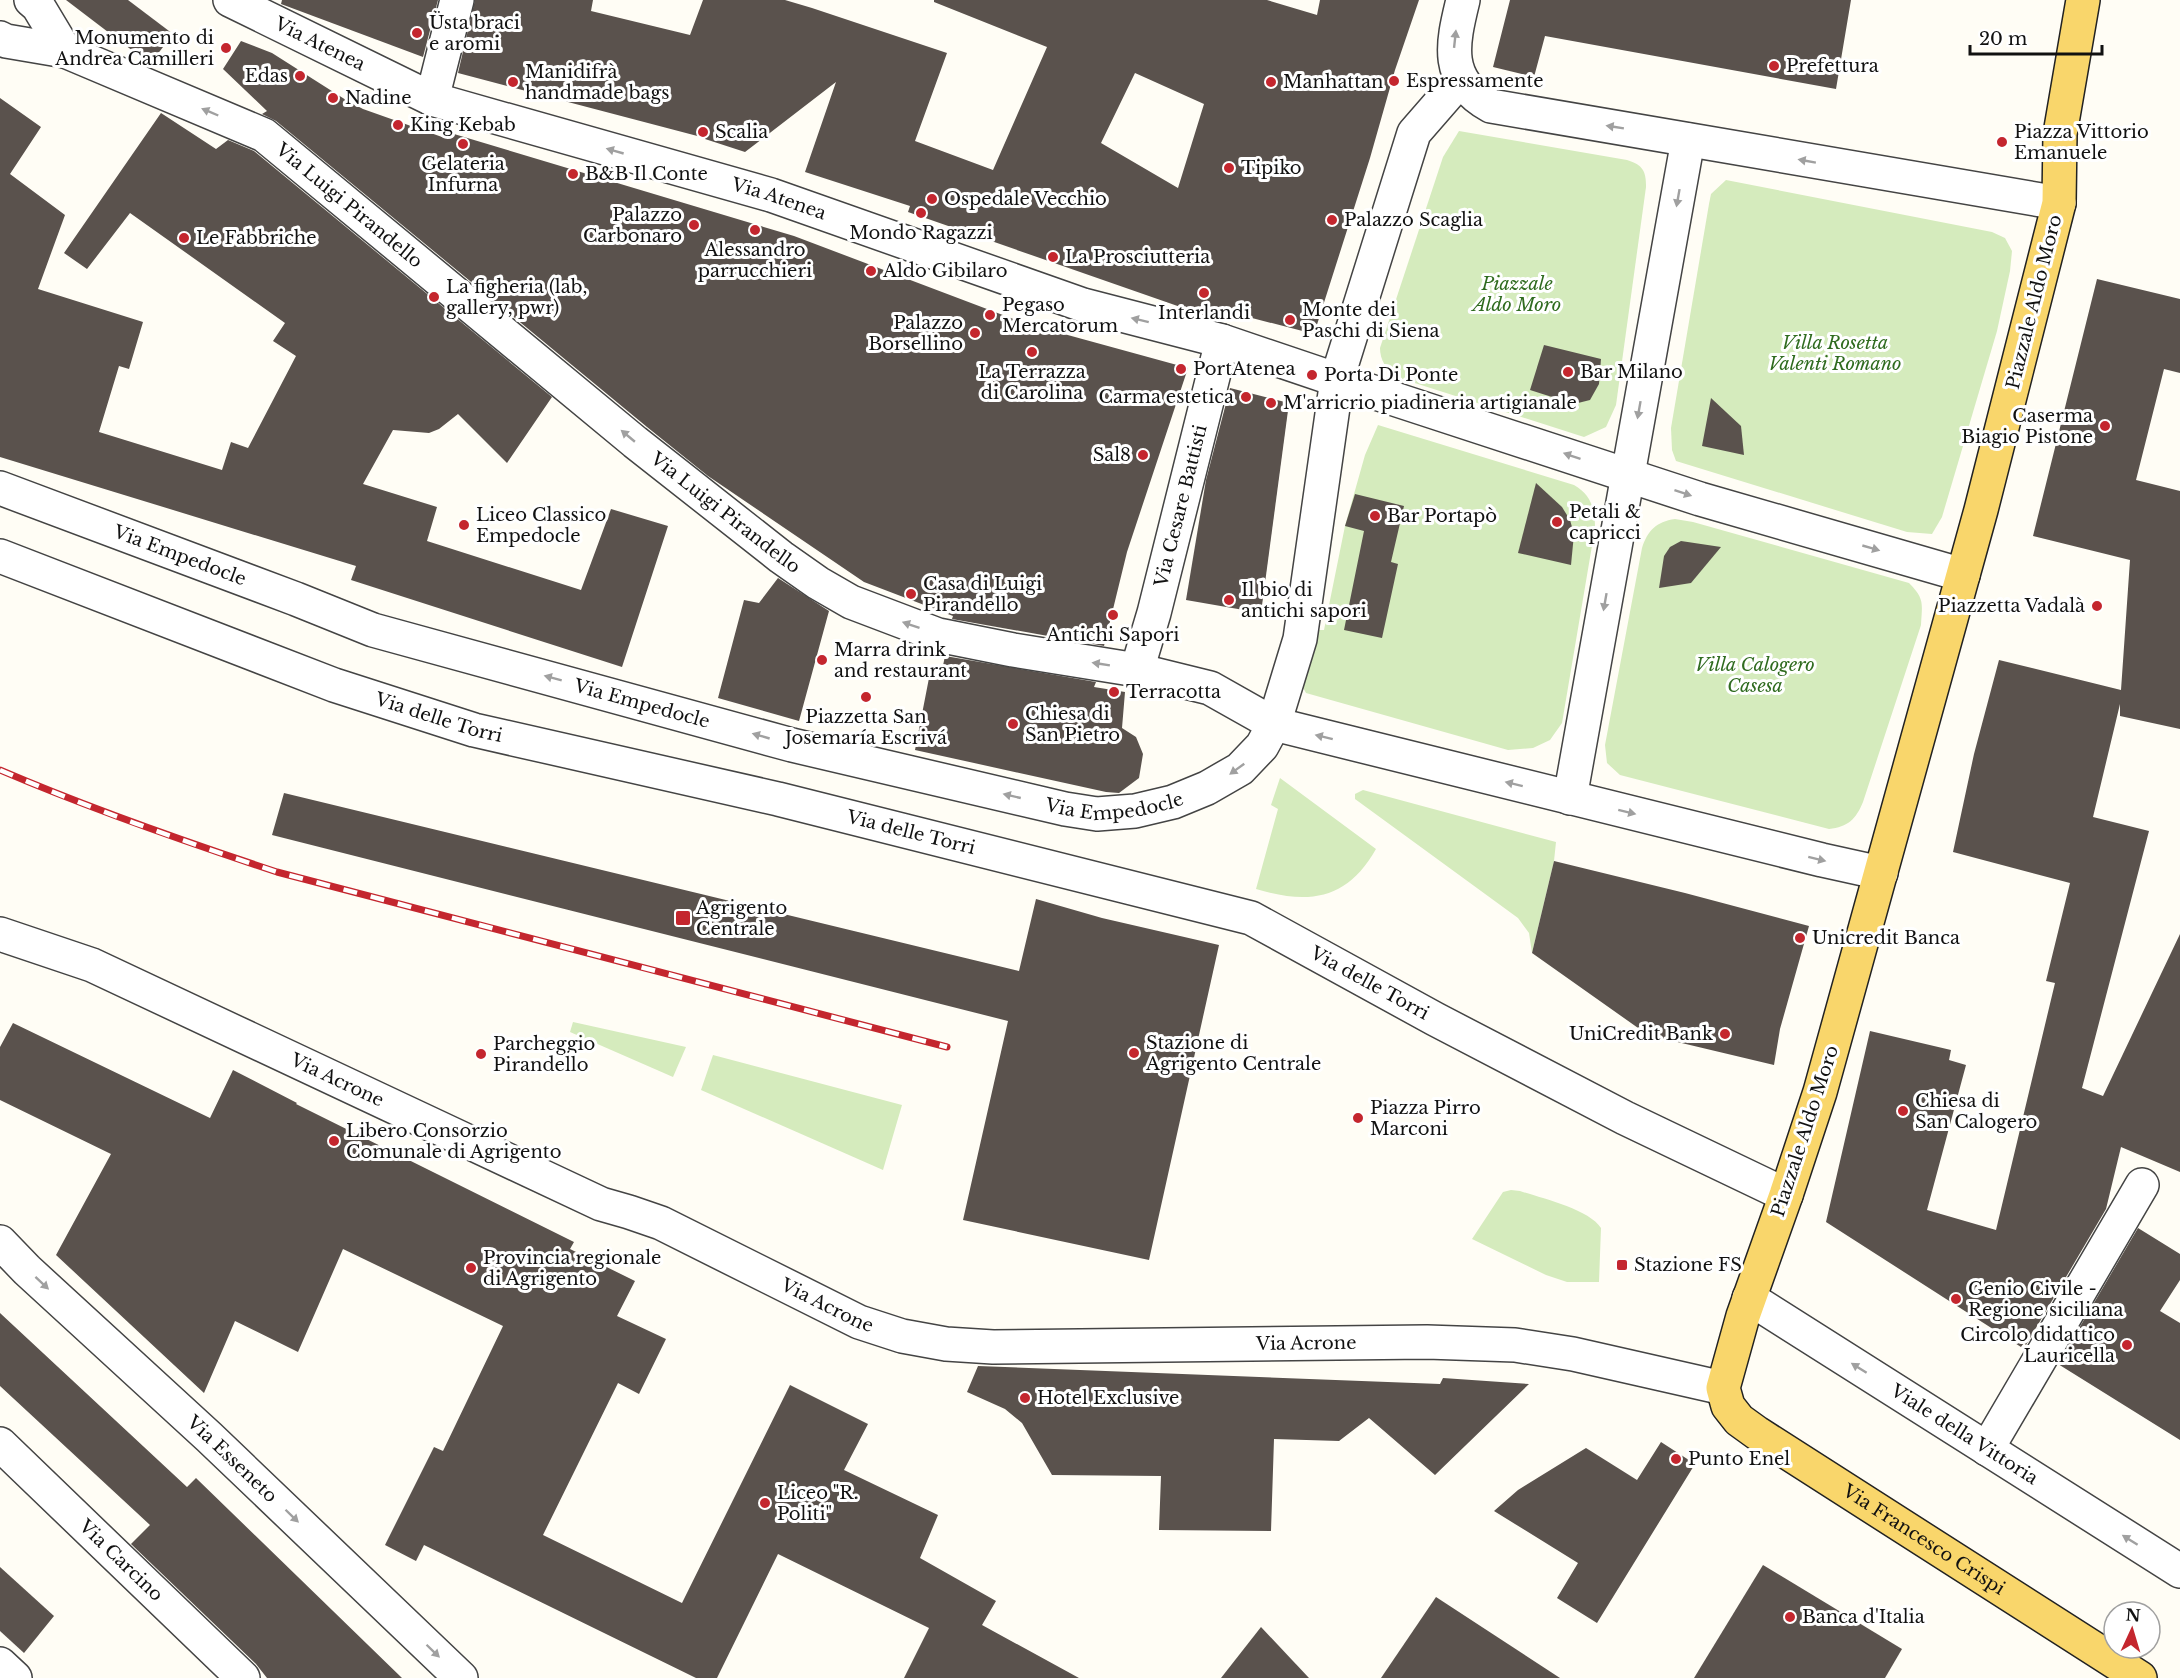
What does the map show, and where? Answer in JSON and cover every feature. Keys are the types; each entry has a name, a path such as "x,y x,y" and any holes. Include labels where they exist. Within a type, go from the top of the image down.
{"main road":[{"path":"2060,203 2060,134 2083,0"},
{"name":"Piazzale Aldo Moro","path":"1723,1388 1749,1298 1820,1092 1982,510 2060,203"},
{"name":"Via Francesco Crispi","path":"1723,1388 1728,1406 1740,1420 1757,1433 2140,1678"}],"street":[{"path":"31,0 38,6 65,51"},
{"name":"Via Atenea","path":"230,0 432,99 771,195 1083,305 1222,340 1337,379"},
{"path":"432,99 457,0"},
{"path":"1463,0 1454,57 1461,79 1478,98 1491,106 2060,203"},
{"name":"Via Luigi Pirandello","path":"0,38 65,51 264,135 635,442 781,557 818,583 851,602 938,635 1137,670 1210,688 1274,724"},
{"path":"1461,79 1414,133 1337,379 1300,639 1274,724 1881,873"},
{"path":"1570,798 1688,140"},
{"name":"Via Cesare Battisti","path":"1137,670 1154,613 1222,340"},
{"path":"1337,379 1700,499 1963,575"},
{"name":"Via Empedocle","path":"0,488 285,594 373,630 792,745 1065,809 1097,814 1135,811 1173,802 1207,788 1240,769 1262,747 1274,724"},
{"name":"Via delle Torri","path":"0,556 334,685 474,730 778,799 1251,918 1624,1118 1786,1195"},
{"name":"Via Acrone","path":"0,934 92,965 601,1204 661,1223 859,1322 902,1336 946,1344 993,1347 1416,1342 1515,1345 1573,1354 1723,1388"},
{"path":"1987,1449 2142,1185"},
{"name":"Via Esseneto","path":"0,1242 27,1270 209,1437 461,1678"},
{"name":"Viale della Vittoria","path":"1749,1298 2180,1571"},
{"name":"Via Carcino","path":"0,1444 243,1678"},
{"path":"0,1664 15,1678"}],"green space":[{"name":"Piazzale Aldo Moro","path":"1459,131 1627,160 1637,164 1644,173 1646,187 1616,405 1606,427 1584,437 1396,377 1382,360 1380,348 1443,157"},
{"name":"Villa Rosetta Valenti Romano","path":"1726,180 1992,232 2005,238 2012,251 1997,331 1942,517 1932,534 1907,532 1676,461 1672,450 1671,428 1709,204 1711,194"},
{"path":"1378,425 1574,485 1591,503 1595,528 1562,723 1550,740 1533,748 1508,750 1306,693 1301,684 1308,630 1324,630 1345,526 1365,455"},
{"name":"Villa Calogero Casesa","path":"1675,519 1693,522 1909,583 1918,593 1922,607 1921,625 1863,802 1854,817 1846,824 1829,829 1620,775 1607,763 1605,745 1642,548 1647,536 1654,528 1663,522"},
{"path":"1280,778 1376,849 1365,866 1339,888 1310,897 1293,897 1256,889 1278,809 1271,805"},
{"path":"1363,790 1556,842 1554,861 1532,953 1529,933 1518,918 1355,799 1355,794"},
{"path":"573,1022 686,1047 673,1077 570,1032"},
{"path":"713,1055 902,1105 883,1170 701,1090"},
{"path":"1511,1190 1564,1205 1595,1221 1601,1228 1599,1282 1567,1282 1546,1275 1472,1239 1503,1192"}],"building":[{"path":"66,0 128,0 173,34 150,64"},
{"path":"282,0 438,0 423,57 281,4"},
{"path":"475,0 593,0 591,11 690,35 703,0 785,0 947,53 915,141 993,170 1047,47 934,2 934,0 1267,0 1317,15 1320,0 1419,0 1395,70 1370,158 1314,334 1229,312 1212,318 908,212 910,206 805,172 836,82 745,152 705,138 458,73","holes":["1135,73 1204,104 1178,188 1101,143"]},
{"name":"Prefettura","path":"1510,0 1851,0 1836,89 1545,36 1534,77 1493,67"},
{"path":"241,41 272,53 363,109 442,137 444,131 794,236 1024,323 1188,368 1127,552 1104,646 952,619 953,616 864,582 708,476 276,121 262,114 267,111 223,69"},
{"path":"0,98 41,127 10,174 65,215 38,289 143,322 129,369 119,366 99,432 222,470 231,442 248,448 296,356 273,341 285,323 130,213 87,269 64,253 161,113 216,149 228,140 254,151 552,397 507,463 458,414 439,429 429,433 393,430 363,484 437,507 427,541 581,590 611,509 668,526 622,667 351,580 356,566 0,457"},
{"path":"2097,279 2180,299 2180,373 2164,369 2136,480 2180,491 2180,729 2120,716 2120,704 2093,817 2149,831 2082,1088 2103,1096 2180,934 2180,1172 2121,1147 2106,1209 2026,1345 2024,1343 2021,1347 1826,1222 1870,1031 1951,1050 1949,1060 1966,1065 1927,1210 1996,1230 2055,983 2046,981 2070,883 1953,852 1974,754 1999,660 2121,690 2130,560 2033,536"},
{"name":"Bar Milano","path":"1544,345 1601,359 1599,384 1590,400 1574,404 1530,390"},
{"path":"1230,388 1289,403 1261,613 1186,600 1206,480"},
{"path":"1711,398 1741,426 1744,455 1702,446"},
{"path":"1536,483 1562,507 1570,520 1574,534 1571,565 1518,553"},
{"path":"1355,494 1404,506 1391,562 1398,564 1382,638 1344,630 1364,531 1345,526"},
{"path":"1681,541 1721,547 1691,583 1659,588 1664,556 1670,547"},
{"path":"778,578 829,611 799,721 718,698 744,600 759,603"},
{"name":"Chiesa di San Pietro","path":"945,656 1096,682 1094,687 1125,692 1122,728 1136,737 1143,754 1139,778 1119,793 1106,792 915,750 929,678 940,680"},
{"path":"284,793 1019,971 1036,899 1102,918 1219,945 1149,1260 963,1220 1008,1021 272,835"},
{"path":"1554,861 1809,926 1780,1029 1774,1065 1648,1035 1532,953"},
{"path":"13,1023 210,1118 233,1070 296,1104 574,1242 570,1249 635,1281 617,1316 666,1339 639,1394 618,1383 543,1535 682,1603 790,1385 868,1424 844,1470 938,1515 920,1558 996,1601 982,1625 1079,1678 904,1678 929,1628 778,1554 717,1678 696,1678 424,1545 416,1561 385,1545 434,1447 443,1451 503,1326 343,1249 298,1352 235,1321 204,1393 56,1255 111,1154 0,1100 0,1047"},
{"name":"Circolo didattico Lauricella","path":"2138,1228 2180,1254 2180,1280 2160,1311 2180,1323 2180,1440 2058,1364"},
{"path":"0,1313 187,1487 196,1478 402,1678 267,1678 256,1664 131,1544 150,1525 0,1386"},
{"path":"978,1366 1440,1384 1443,1378 1529,1384 1435,1475 1369,1418 1339,1441 1274,1439 1271,1531 1159,1530 1161,1476 1052,1475 1022,1423 1005,1409 967,1392"},
{"path":"1661,1442 1695,1464 1597,1623 1557,1598 1578,1563 1494,1511 1518,1490 1586,1448 1637,1480"},
{"name":"Banca d'Italia","path":"1763,1565 1902,1649 1885,1678 1694,1678"},
{"path":"0,1567 54,1616 24,1653 0,1631"},
{"path":"1436,1597 1560,1678 1381,1678"},
{"path":"1261,1627 1309,1678 1221,1678"}],"railway":[{"path":"0,770 137,824 277,872 947,1047"}],"place":[{"name":"Üsta braci e aromi","path":"417,33"},
{"name":"Monumento di Andrea Camilleri","path":"226,48"},
{"name":"Prefettura","path":"1774,66"},
{"name":"Edas","path":"300,76"},
{"name":"Espressamente","path":"1394,81"},
{"name":"Manidifrà handmade bags","path":"513,82"},
{"name":"Manhattan","path":"1271,82"},
{"name":"Nadine","path":"333,98"},
{"name":"King Kebab","path":"398,125"},
{"name":"Scalia","path":"703,132"},
{"name":"Piazza Vittorio Emanuele","path":"2002,142"},
{"name":"Gelateria Infurna","path":"463,144"},
{"name":"Tipiko","path":"1229,168"},
{"name":"B&B Il Conte","path":"573,174"},
{"name":"Ospedale Vecchio","path":"932,199"},
{"name":"Mondo Ragazzi","path":"921,213"},
{"name":"Palazzo Scaglia","path":"1332,220"},
{"name":"Palazzo Carbonaro","path":"694,225"},
{"name":"Alessandro parrucchieri","path":"755,230"},
{"name":"Le Fabbriche","path":"184,238"},
{"name":"La Prosciutteria","path":"1053,257"},
{"name":"Aldo Gibilaro","path":"871,271"},
{"name":"Interlandi","path":"1204,293"},
{"name":"La figheria (lab, gallery, pwr)","path":"434,297"},
{"name":"Pegaso Mercatorum","path":"990,315"},
{"name":"Monte dei Paschi di Siena","path":"1290,320"},
{"name":"Palazzo Borsellino","path":"975,333"},
{"name":"La Terrazza di Carolina","path":"1032,352"},
{"name":"PortAtenea","path":"1181,369"},
{"name":"Bar Milano","path":"1568,372"},
{"name":"Porta Di Ponte","path":"1312,375"},
{"name":"Carma estetica","path":"1246,397"},
{"name":"M'arricrio piadineria artigianale","path":"1271,403"},
{"name":"Caserma Biagio Pistone","path":"2105,426"},
{"name":"Sal8","path":"1143,455"},
{"name":"Bar Portapò","path":"1375,516"},
{"name":"Petali & capricci","path":"1557,522"},
{"name":"Liceo Classico Empedocle","path":"464,525"},
{"name":"Casa di Luigi Pirandello","path":"911,594"},
{"name":"Il bio di antichi sapori","path":"1229,600"},
{"name":"Piazzetta Vadalà","path":"2097,606"},
{"name":"Antichi Sapori","path":"1113,615"},
{"name":"Marra drink and restaurant","path":"822,660"},
{"name":"Terracotta","path":"1114,692"},
{"name":"Piazzetta San Josemaría Escrivá","path":"866,697"},
{"name":"Chiesa di San Pietro","path":"1013,724"},
{"name":"Agrigento Centrale","path":"683,918"},
{"name":"Unicredit Banca","path":"1800,938"},
{"name":"UniCredit Bank","path":"1725,1034"},
{"name":"Stazione di Agrigento Centrale","path":"1134,1053"},
{"name":"Parcheggio Pirandello","path":"481,1054"},
{"name":"Chiesa di San Calogero","path":"1903,1111"},
{"name":"Piazza Pirro Marconi","path":"1358,1118"},
{"name":"Libero Consorzio Comunale di Agrigento","path":"334,1141"},
{"name":"Stazione FS","path":"1622,1265"},
{"name":"Provincia regionale di Agrigento","path":"471,1268"},
{"name":"Genio Civile - Regione siciliana","path":"1956,1299"},
{"name":"Circolo didattico Lauricella","path":"2127,1345"},
{"name":"Hotel Exclusive","path":"1025,1398"},
{"name":"Punto Enel","path":"1676,1459"},
{"name":"Liceo \"R. Politi\"","path":"765,1503"},
{"name":"Banca d'Italia","path":"1790,1617"}]}
